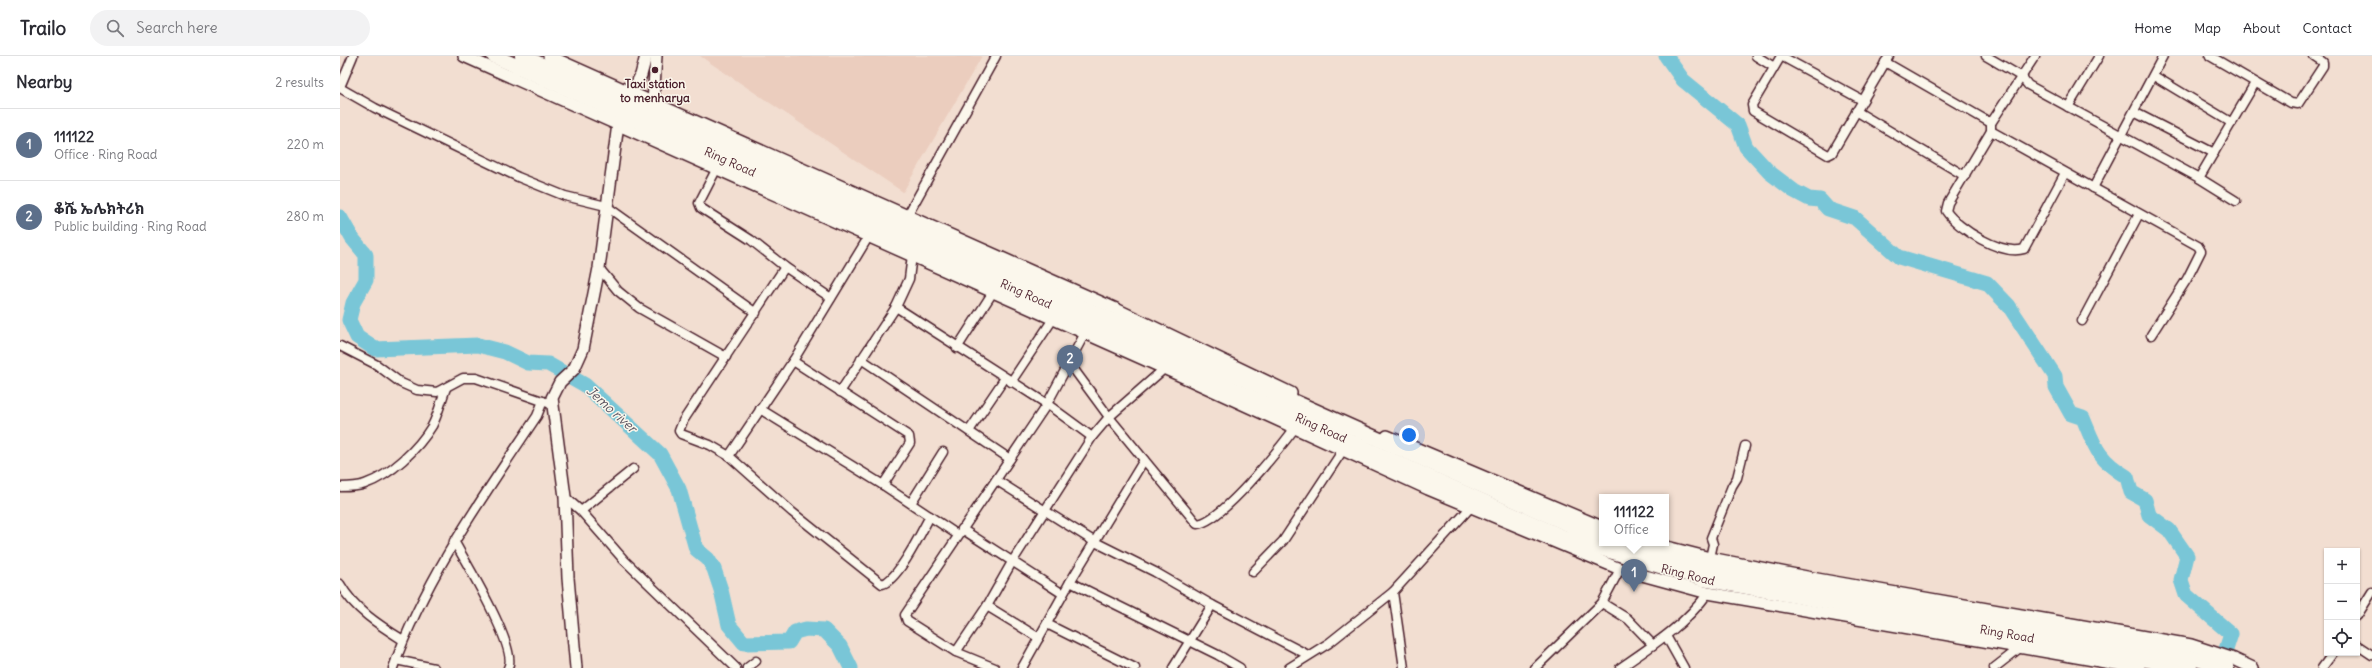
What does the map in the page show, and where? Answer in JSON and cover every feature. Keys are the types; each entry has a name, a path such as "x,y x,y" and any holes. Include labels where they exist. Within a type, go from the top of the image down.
{"highway":[{"name":"Ring Road","path":"494,56 1563,537 1667,570 1709,581 2197,658"},
{"name":"Ring Road","path":"522,56 904,221 1486,489 1599,536"},
{"name":"Ring Road","path":"1629,546 1667,558 1738,575 2230,664"}],"street":[{"path":"353,56 340,87 380,111 518,177 565,196 606,206 756,313"},
{"path":"464,56 1165,368 1470,508 1620,570 1708,593 2021,647 2104,665 2139,668"},
{"path":"632,94 644,68 646,56"},
{"path":"653,103 656,56"},
{"path":"904,221 996,56"},
{"path":"1756,56 1774,67"},
{"path":"1862,100 1781,56 1752,105 1753,111 1828,156 1832,153 1887,59 2065,173 2198,246 2201,251 2186,279 2151,336"},
{"path":"1986,56 2022,77 2028,85 2199,178 2236,201"},
{"path":"2035,56 1991,127 1965,176 1948,203 1946,211 1952,220 1988,242 2017,252 2024,249 2065,173"},
{"path":"2068,107 2099,56"},
{"path":"2093,188 2154,76 2163,56"},
{"path":"2210,56 2221,59 2255,83 2291,103 2298,104 2323,66 2323,62 2314,56"},
{"path":"557,58 904,221 1116,309 1293,394 1599,526"},
{"path":"2154,76 2232,123"},
{"path":"2199,178 2255,83"},
{"path":"1856,111 1965,176"},
{"path":"2134,112 2214,153"},
{"path":"434,668 395,664 403,640 428,588 454,541 560,382 574,369 583,348 599,268 618,124"},
{"path":"717,168 702,197 700,203 701,208 751,240 785,267 831,298"},
{"path":"2082,321 2139,214"},
{"path":"729,456 793,362 869,236"},
{"path":"840,392 896,307 909,278 912,255"},
{"path":"785,267 684,421 679,431 681,434 729,456 792,512 882,584 889,581 912,550 930,516"},
{"path":"599,268 618,292 639,308 726,357"},
{"path":"957,348 993,292"},
{"path":"896,307 957,348 1047,404 1092,437"},
{"path":"969,431 1053,319"},
{"path":"995,668 956,652 907,621 905,615 1047,404 1070,364 1085,333"},
{"path":"340,346 377,365 401,383 417,390 437,392 463,378 476,378 547,402"},
{"path":"861,359 1010,458"},
{"path":"793,362 909,436 910,443 883,485"},
{"path":"1070,364 1109,417 1194,522 1202,523 1209,520 1244,489 1270,461 1295,428"},
{"path":"956,652 987,606 1012,562 1092,437 1109,417 1165,368"},
{"path":"340,487 364,484 374,480 390,470 421,443 433,425 446,388"},
{"path":"547,402 565,497 568,578 576,668"},
{"path":"760,409 930,516 1012,562 1063,594"},
{"path":"1710,558 1713,544 1712,538 1732,486 1737,478 1745,446"},
{"path":"1253,572 1284,541 1343,450"},
{"path":"911,503 944,452"},
{"path":"1024,667 1063,594 1096,542 1144,460"},
{"path":"581,511 633,469"},
{"path":"996,480 1096,542 1168,578 1212,605 1308,655"},
{"path":"565,497 581,511 624,560 736,668"},
{"path":"1289,668 1361,619 1393,592 1470,508"},
{"path":"454,541 502,629 511,658 508,668"},
{"path":"1663,546 1710,558 2197,658"},
{"path":"1535,668 1602,603 1620,570"},
{"path":"1070,582 1240,668"},
{"path":"340,584 354,603 369,617 403,640"},
{"path":"1393,592 1404,668"},
{"path":"2360,611 2372,592"},
{"path":"1620,668 1666,636 1696,610 1708,593"},
{"path":"1602,603 1628,619 1653,645"},
{"path":"1173,668 1212,605"},
{"path":"987,606 1039,638"},
{"path":"1047,624 1136,668"},
{"path":"1666,636 1684,668"},
{"path":"1994,668 2021,647"},
{"path":"2360,647 2372,655"},
{"path":"2322,668 2331,656"},
{"path":"747,668 756,661"},
{"path":"2230,664 2253,668"}],"shaded area":[{"path":"700,56 982,56 903,192"}],"waterway":[{"path":"1666,56 1683,80 1738,125 1746,147 1769,172 1794,191 1809,199 1820,200 1828,209 1855,218 1899,257 1987,283 2009,306 2055,376 2056,387 2071,414 2083,418 2103,459 2127,477 2131,492 2145,500 2149,515 2169,530 2187,556 2181,580 2186,595 2231,634 2220,668"},
{"name":"Jemo river","path":"340,217 352,238 366,255 366,280 353,303 349,320 357,337 375,349 478,345 505,352 528,363 548,364 585,385 660,454 679,489 696,549 708,559 714,569 721,590 729,625 744,643 789,642 795,632 806,629 824,630 840,646 851,668"}],"place":[{"name":"Taxi station to menharya","path":"655,70"},
{"name":"ቆሼ ኤሌክትሪክ","path":"1070,378"},
{"name":"111122","path":"1634,592"}]}
